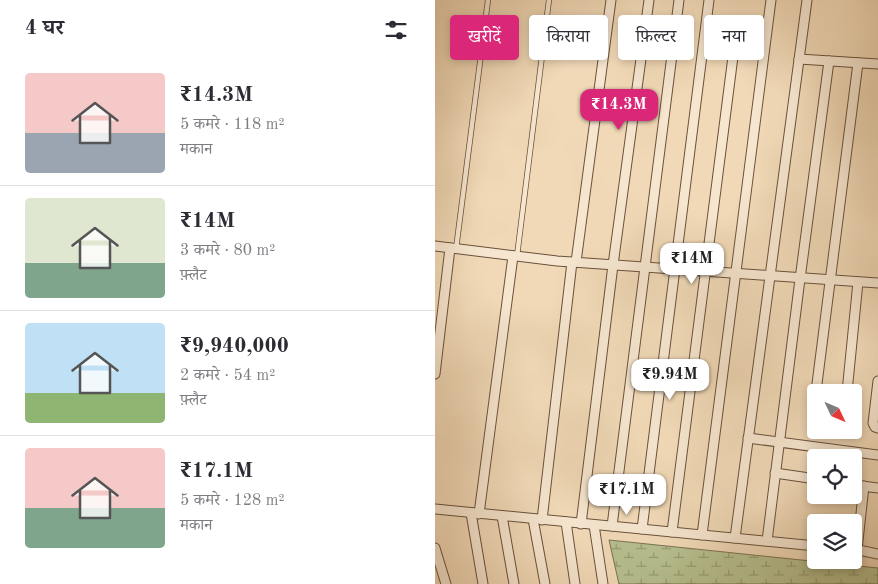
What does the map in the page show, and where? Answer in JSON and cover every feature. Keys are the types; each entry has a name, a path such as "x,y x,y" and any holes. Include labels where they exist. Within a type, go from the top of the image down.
{"street":[{"path":"545,584 537,519 611,0"},
{"path":"581,524 613,265 649,0"},
{"path":"612,526 679,0"},
{"path":"642,529 709,0"},
{"path":"701,535 771,0"},
{"path":"735,538 807,0"},
{"path":"799,59 878,64"},
{"path":"672,532 733,60"},
{"path":"767,541 829,61"},
{"path":"817,384 858,63"},
{"path":"435,246 574,262 878,283"},
{"path":"435,374 453,248"},
{"path":"483,584 475,514 515,256"},
{"path":"848,384 859,282"},
{"path":"878,381 873,423 878,428"},
{"path":"748,438 878,455"},
{"path":"775,473 807,478"},
{"path":"860,514 864,486 878,488"},
{"path":"435,509 807,545"},
{"path":"502,516 514,584"},
{"path":"567,522 575,584"},
{"path":"593,525 603,584"},
{"path":"435,548 446,584"},
{"path":"862,551 878,554"}],"lane":[{"path":"453,248 488,0"},
{"path":"515,256 549,0"}],"green space":[{"path":"609,540 807,561 807,569 862,569 862,566 878,568 878,584 619,584"}]}
